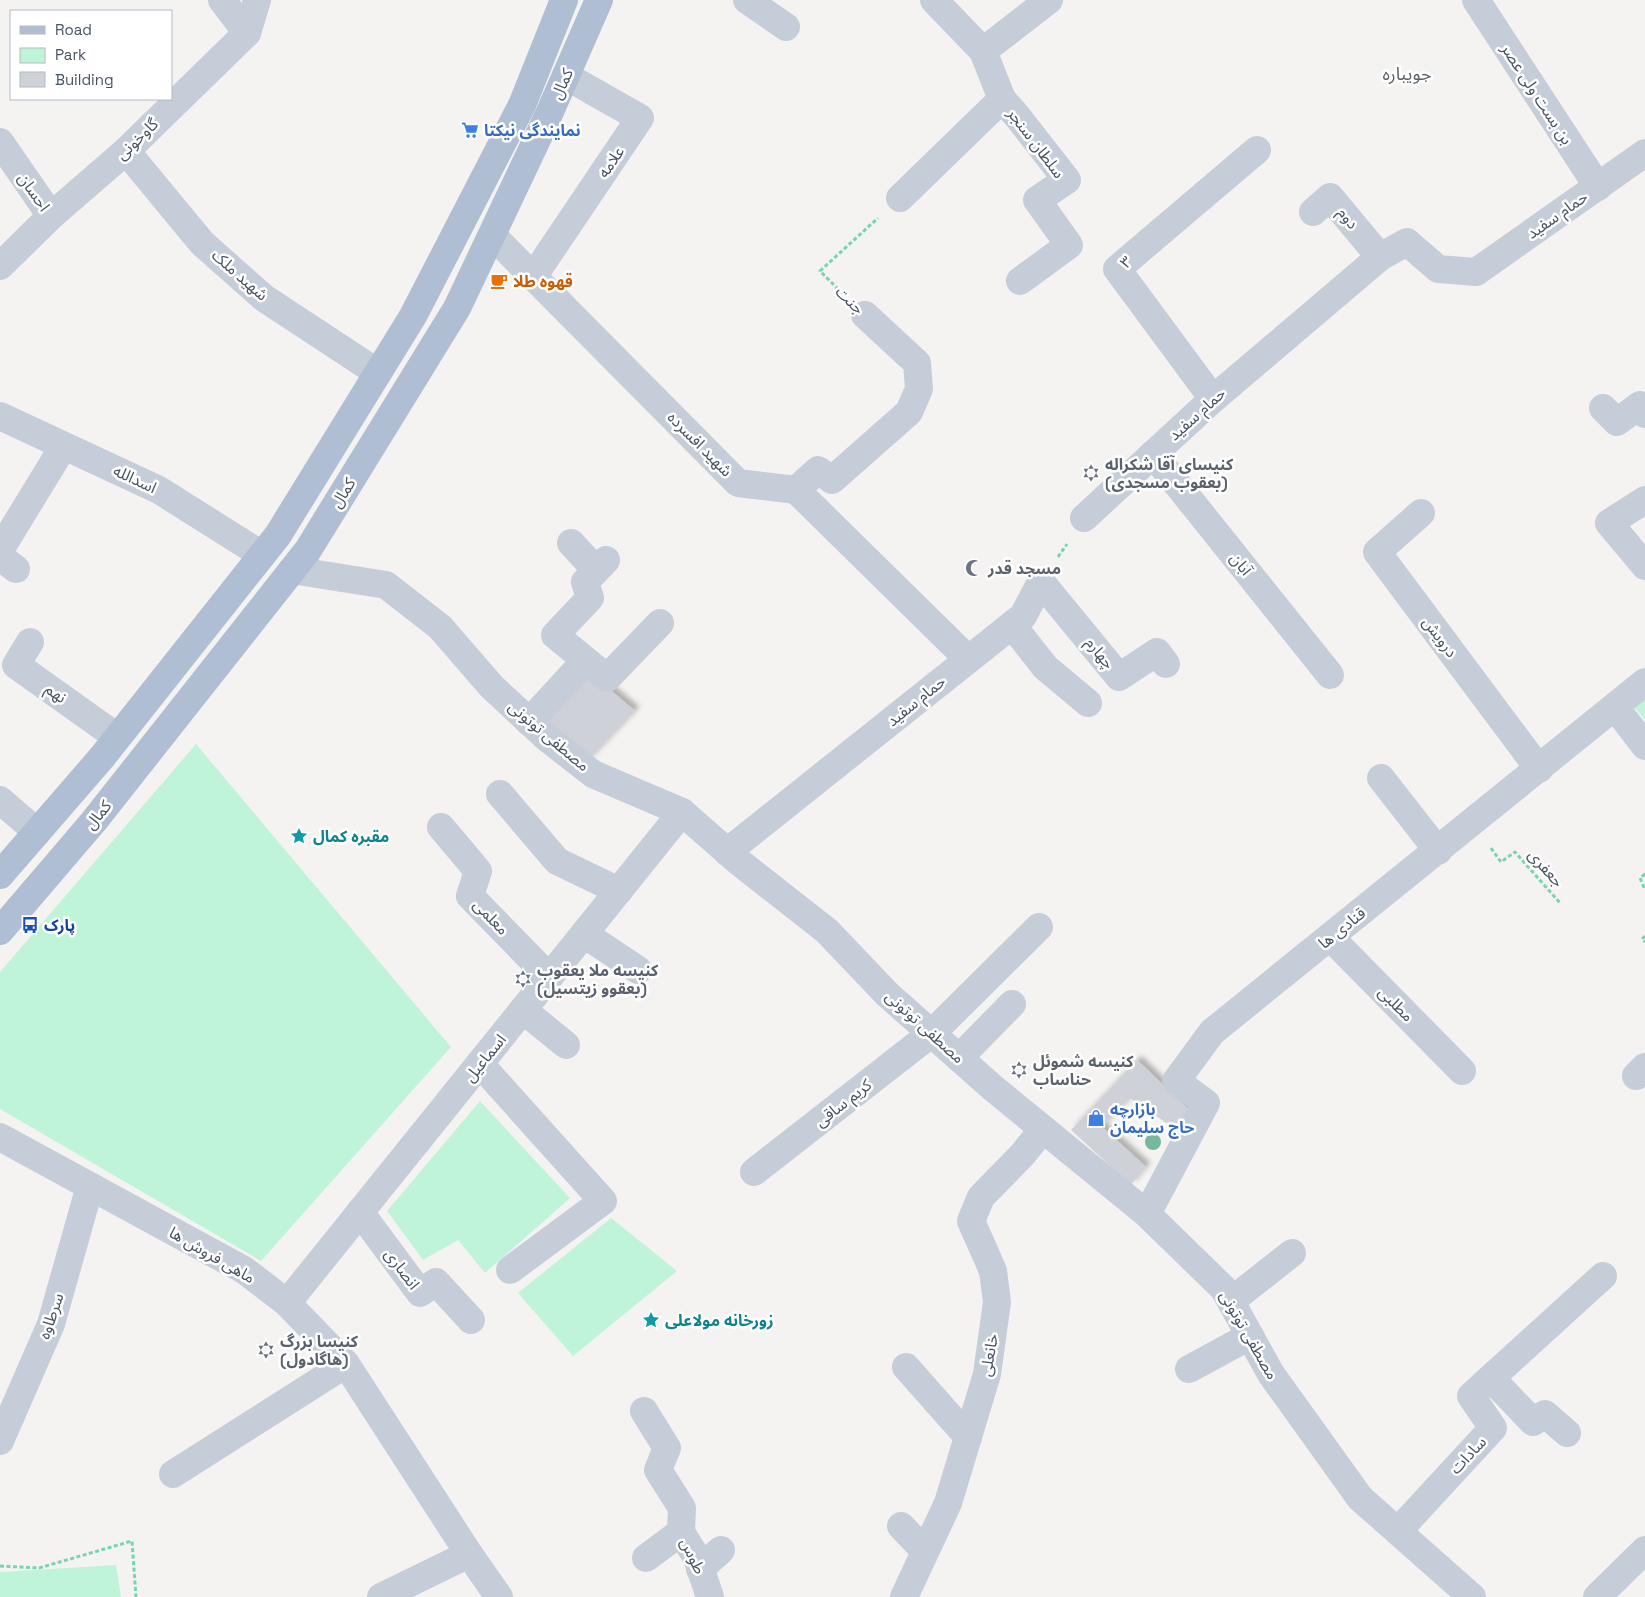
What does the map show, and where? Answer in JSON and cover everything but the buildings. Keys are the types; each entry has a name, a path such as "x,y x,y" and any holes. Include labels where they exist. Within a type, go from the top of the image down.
{"main road":[{"name":"کمال","path":"0,875 117,737 278,535 413,316 522,105 564,0"},
{"name":"کمال","path":"0,931 94,821 308,550 457,308 566,76 599,0"}],"street":[{"path":"222,0 247,33"},
{"name":"گاوخونی","path":"0,266 51,216 126,151 247,33 257,0"},
{"path":"747,0 786,27"},
{"name":"سلطان سنجر","path":"934,0 983,51 1002,99 1067,180 1037,200 1069,246 1020,281"},
{"path":"983,51 1048,0"},
{"name":"بن بست ولی عصر","path":"1476,0 1598,187"},
{"name":"علامه","path":"533,277 640,118 566,76"},
{"path":"900,198 1002,99"},
{"name":"احسان","path":"0,142 51,216"},
{"name":"۳","path":"1213,399 1116,269 1257,150"},
{"name":"شهید ملک","path":"126,151 202,243 264,298 378,372"},
{"name":"حمام سفید","path":"1084,518 1213,399 1380,257 1407,242 1438,269 1476,272 1645,153"},
{"name":"دوم","path":"1313,212 1330,197 1380,257"},
{"name":"شهید افسرده","path":"492,235 738,483 796,490"},
{"name":"جنت","path":"796,490 818,470 832,480 909,412 919,389 917,363 865,315"},
{"path":"1604,408 1617,422 1643,406"},
{"name":"اسدالله","path":"0,416 159,490 262,555"},
{"path":"5,558 64,447"},
{"name":"آبان","path":"1153,454 1330,675"},
{"path":"796,490 968,659"},
{"path":"1645,500 1609,523 1645,566"},
{"name":"درویش","path":"1421,513 1377,552 1539,769"},
{"path":"571,543 601,565 585,582 590,598 555,635 607,678 660,624"},
{"name":"مصطفی توتونی","path":"292,570 386,586 440,627 492,687 529,722 592,774 682,812 727,852 826,931 887,994 959,1058 1147,1214 1224,1289 1271,1374 1360,1498 1472,1597"},
{"name":"حمام سفید","path":"727,852 1023,616 1042,582"},
{"name":"چهارم","path":"1042,582 1119,677 1157,652 1166,664"},
{"path":"1012,625 1045,667 1088,703"},
{"name":"نهم","path":"30,642 16,665 117,737"},
{"path":"529,722 585,661"},
{"name":"قنادی ها","path":"1147,1214 1206,1103 1176,1081 1212,1032 1472,824 1645,682"},
{"path":"1615,707 1645,746"},
{"path":"1381,778 1438,851"},
{"path":"500,794 557,860 619,891"},
{"path":"0,800 37,832"},
{"name":"اسماعیل","path":"288,1303 682,812"},
{"name":"معلمی","path":"441,827 478,871 470,896 549,977"},
{"name":"کریم ساقی","path":"754,1172 932,1033 1039,926"},
{"path":"584,934 638,970"},
{"name":"مطلبی","path":"1330,937 1462,1071"},
{"path":"959,1058 1012,1004"},
{"path":"523,1010 566,1045"},
{"path":"480,1064 603,1201 510,1270"},
{"name":"خانعلی","path":"904,1597 948,1503 987,1374 997,1302 993,1271 971,1221 981,1197 1023,1154 1043,1129"},
{"name":"ماهی فروش ها","path":"0,1137 244,1270 288,1303 346,1364 499,1597"},
{"name":"سرطاوه","path":"0,1441 51,1324 90,1186"},
{"name":"انصاری","path":"360,1212 420,1293 436,1282 471,1320"},
{"path":"1231,1302 1292,1253"},
{"name":"سادات","path":"1398,1531 1493,1428 1471,1396 1603,1276"},
{"path":"1189,1369 1250,1336"},
{"path":"174,1474 346,1364"},
{"path":"906,1367 968,1436"},
{"path":"1491,1378 1533,1422 1545,1414 1567,1433"},
{"name":"طوس","path":"644,1411 667,1448 658,1470 682,1508 681,1532 700,1569 710,1597"},
{"path":"900,1526 925,1551"},
{"path":"646,1558 681,1532"},
{"path":"700,1569 721,1550"},
{"path":"1597,1597 1645,1550"},
{"path":"381,1597 469,1554"}],"path":[{"name":"جنت","path":"865,315 820,271 900,198"},
{"path":"1042,582 1084,518"},
{"name":"جعفری","path":"1472,824 1501,862 1515,852 1561,904"},
{"path":"1645,874 1640,878 1645,890"},
{"path":"1645,936 1642,938 1645,942"},
{"path":"0,1566 39,1568 132,1541 136,1597"}],"green space":[{"path":"1645,700 1645,720 1635,708"},
{"path":"196,744 451,1047 261,1261 0,1109 0,972"},
{"path":"480,1101 570,1198 485,1273 458,1240 423,1260 387,1211"},
{"path":"611,1218 677,1271 573,1356 518,1293"},
{"path":"116,1565 121,1597 0,1597 0,1572"}],"place":[{"name":"نمایندگی نیکتا","path":"470,130"},
{"name":"قهوه طلا","path":"499,281"},
{"name":"کنیسای آقا شکراله (یعقوب مسجدی)","path":"1091,473"},
{"name":"مسجد قدر","path":"974,568"},
{"name":"مقبره کمال","path":"299,836"},
{"name":"پارک","path":"30,925"},
{"name":"کنیسه ملا یعقوب (یعقوو زیتسیل)","path":"523,979"},
{"name":"کنیسه شموئل حناساب","path":"1019,1070"},
{"name":"بازارچه حاج سلیمان","path":"1096,1118"},
{"name":"زورخانه مولاعلی","path":"651,1320"},
{"name":"کنیسا بزرگ (هاگادول)","path":"266,1350"}],"district":[{"name":"جویباره","path":"1407,73"}]}
